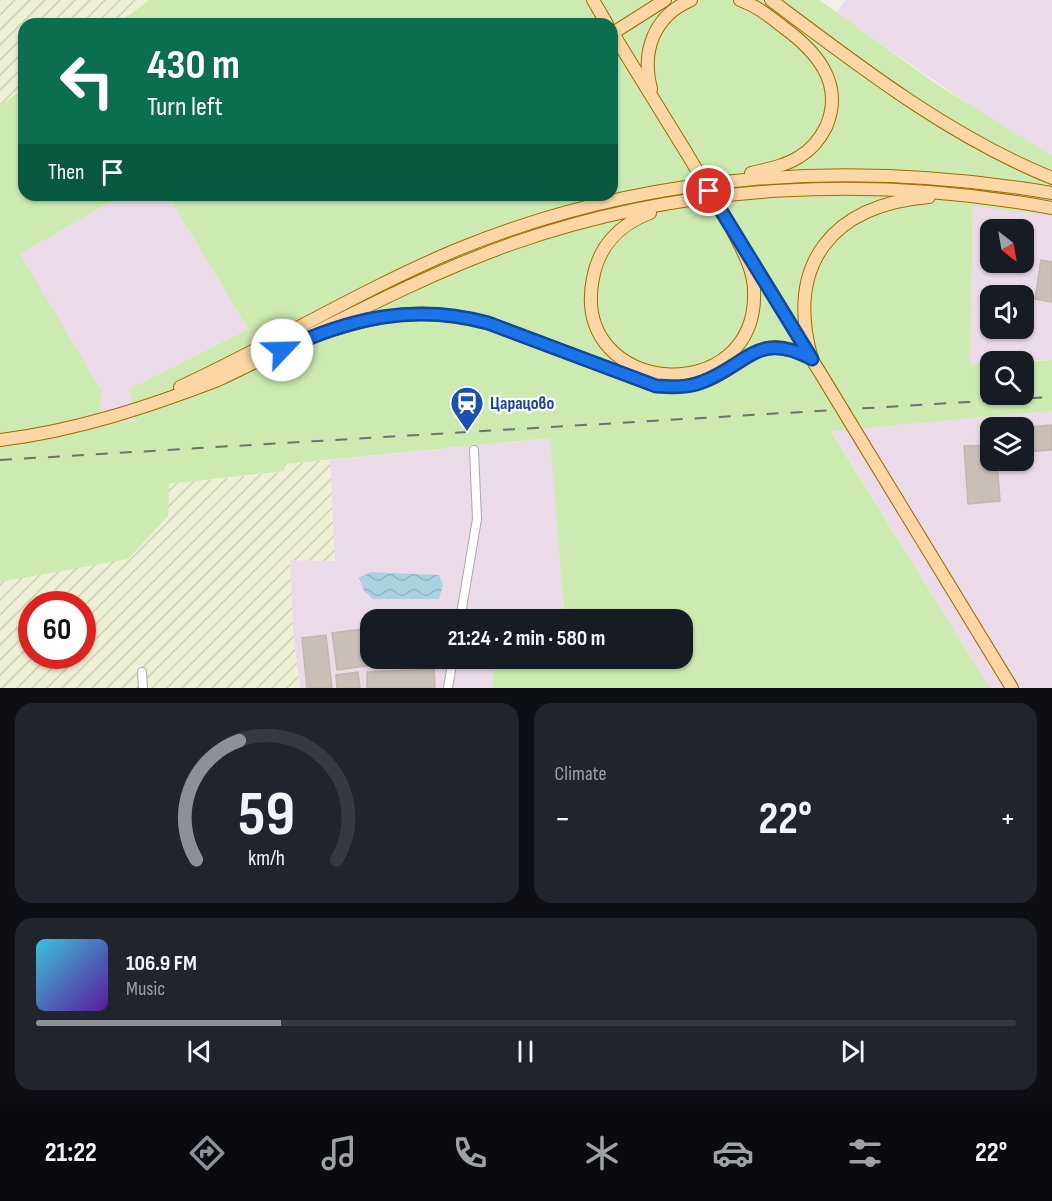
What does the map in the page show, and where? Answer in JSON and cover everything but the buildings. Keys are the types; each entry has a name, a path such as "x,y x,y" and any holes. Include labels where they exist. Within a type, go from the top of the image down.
{"main road":[{"path":"593,0 604,18"},
{"path":"618,26 665,0"},
{"path":"654,101 646,63 649,49 664,20 675,9 691,0"},
{"path":"721,182 799,158 822,136 830,118 832,101 831,85 816,55 761,9 740,0"},
{"path":"771,0 922,110 995,152 1052,178"},
{"path":"618,42 1012,688"},
{"path":"618,201 678,187 801,175 914,176 1052,193"},
{"path":"0,440 119,415 218,380 413,285 515,243 577,224 682,202 802,189 854,188 965,194 1052,208"},
{"path":"812,359 803,323 804,295 812,268 821,250 836,232 872,208 894,201 965,194"},
{"path":"119,415 216,370 349,301 457,250 572,211 616,201"},
{"path":"682,202 640,217 624,226 612,237 594,268 591,304 595,322 613,351 639,370 670,376 703,370 730,352 741,339 748,322 754,289 751,272 732,229"},
{"path":"303,340 386,315 425,312 459,315 488,323 656,386 679,387 699,384 767,348 792,348 812,359"}],"street":[{"path":"462,609 477,519 474,450"},
{"path":"448,688 451,669"},
{"path":"142,672 143,688"}],"shaded area":[{"path":"846,0 1052,0 1052,156 999,125 836,13"},
{"path":"1052,167 1052,360 1034,361 1034,351 980,351 980,365 970,366 973,205 1035,214"},
{"path":"113,201 172,201 248,329 129,389 136,421 100,423 20,254"},
{"path":"1052,411 1052,688 990,688 831,430 980,417 980,471 1034,471 1034,417 982,417"},
{"path":"551,438 564,609 360,609 360,669 493,669 492,688 300,688 293,633 290,560 335,561 330,460"}],"green space":[{"path":"0,0 150,0 124,18 18,18 18,93 0,105"},
{"path":"150,0 819,0 938,85 1052,156 1052,167 1035,214 973,206 970,365 980,364 980,405 1034,405 1034,361 1052,360 1052,411 831,431 990,688 492,688 493,669 693,669 693,609 564,609 550,438 285,464 285,471 169,484 168,516 128,559 0,582 0,105 18,93 18,201 113,201 20,254 101,390 100,423 135,421 129,389 248,329 172,201 618,201 618,18 124,18"},
{"path":"330,460 335,561 290,560 293,633 300,688 0,688 0,582 128,558 168,484 284,472 285,464"}],"water":[{"path":"371,572 439,575 443,585 439,599 373,599 364,591 359,578"}],"railway":[{"path":"0,460 1052,397"}],"place":[{"name":"Царацово","path":"467,432"}],"route":[{"path":"282,350 303,340 386,315 425,312 459,315 488,323 632,379 656,386 679,387 699,384 755,352 767,348 781,346 792,348 812,359 709,191"}]}
